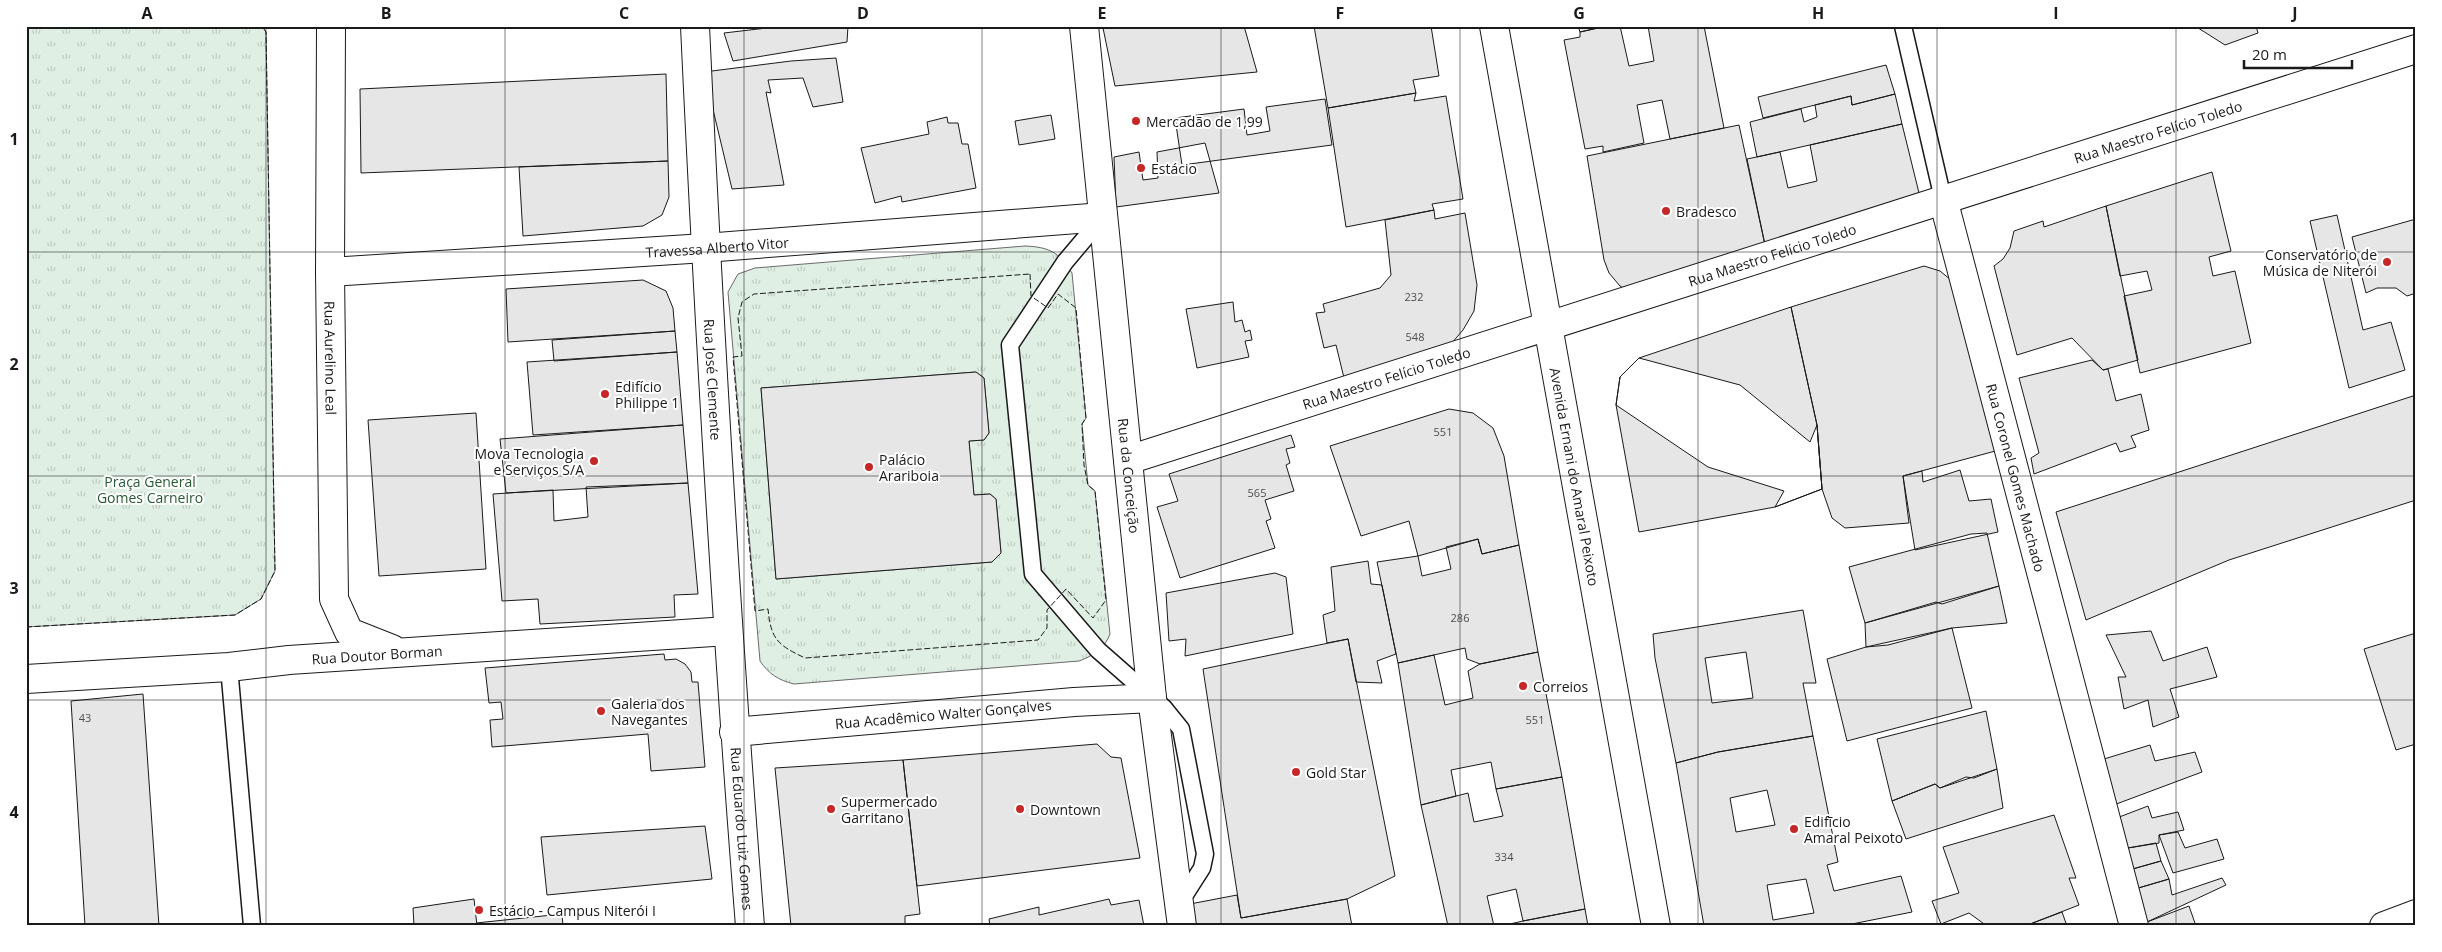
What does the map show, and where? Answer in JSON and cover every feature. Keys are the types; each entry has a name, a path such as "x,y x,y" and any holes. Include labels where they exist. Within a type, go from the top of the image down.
{"street":[{"name":"Rua Aurelino Leal","path":"331,26 330,272 334,599 349,632 401,652"},
{"name":"Rua José Clemente","path":"695,26 705,248 734,732"},
{"name":"Rua da Conceição","path":"1084,26 1152,698 1180,915"},
{"name":"Avenida Ernani do Amaral Peixoto","path":"1494,26 1656,926"},
{"name":"Rua Maestro Felício Toledo","path":"1128,460 2416,49"},
{"name":"Rua Coronel Gomes Machado","path":"1944,199 2134,926"},
{"name":"Travessa Alberto Vitor","path":"330,272 705,248 1104,217"},
{"name":"Rua Doutor Borman","path":"26,679 229,668 289,660 728,631"},
{"name":"Rua Acadêmico Walter Gonçalves","path":"734,732 1064,702 1152,698"},
{"name":"Rua Eduardo Luiz Gomes","path":"734,732 750,926"},
{"path":"2384,926 2416,914"}],"lane":[{"name":"Rua Coronel Gomes Machado","path":"1903,26 1944,199"},
{"path":"1104,217 1065,262 1010,345 1022,468 1033,574 1098,650 1152,698"},
{"path":"229,668 252,926"}],"green space":[{"name":"Praça General Gomes Carneiro","path":"26,26 262,26 266,32 275,571 261,599 235,615 26,627"},
{"path":"1025,246 1047,249 1063,260 1072,273 1086,418 1082,424 1088,485 1095,491 1110,634 1098,651 1079,661 794,684 783,681 767,670 760,661 728,292 738,274 755,268","holes":["976,372 984,378 989,433 984,440 969,441 974,495 990,494 996,499 1001,552 992,562 776,579 761,388"]}],"building":[{"path":"784,26 848,26 847,42 733,61 724,33"},
{"path":"1111,26 1244,26 1257,72 1115,86 1103,28"},
{"path":"1314,26 1431,26 1439,76 1413,80 1416,93 1328,108"},
{"path":"1578,26 1607,26 1580,32"},
{"path":"1607,26 1620,26 1629,66 1654,61 1648,26 1704,26 1724,128 1670,139 1662,100 1637,105 1644,143 1603,152 1603,146 1585,149 1564,40 1580,37 1580,32"},
{"path":"2195,26 2256,26 2258,33 2225,45"},
{"path":"836,58 843,102 813,107 803,78 768,80 771,93 766,92 784,185 732,189 704,72 791,61"},
{"path":"1886,65 1895,94 1852,105 1851,96 1763,118 1758,97"},
{"path":"666,74 668,161 361,173 360,89"},
{"path":"1416,93 1414,101 1446,96 1463,199 1432,204 1434,210 1346,227 1328,108"},
{"path":"1895,94 1902,124 1757,157 1750,122 1801,109 1804,122 1817,117 1815,105 1851,96 1852,105"},
{"path":"1325,99 1332,145 1182,165 1175,118 1244,109 1247,135 1270,131 1266,107"},
{"path":"1051,115 1055,139 1019,145 1015,121"},
{"path":"947,117 948,123 958,123 962,144 968,144 976,188 902,202 901,196 875,203 861,148 929,134 927,122"},
{"path":"1902,124 1920,197 1768,259 1747,159 1780,152 1788,188 1817,181 1810,145"},
{"path":"1739,125 1768,259 1633,294 1620,286 1609,273 1604,260 1587,156"},
{"path":"1205,143 1219,193 1116,207 1114,157 1139,152 1143,180 1158,178 1157,152"},
{"path":"668,161 669,197 662,215 643,226 523,236 519,167"},
{"path":"2212,172 2231,251 2209,257 2213,276 2235,271 2251,343 2140,373 2124,296 2152,290 2147,271 2120,276 2106,206"},
{"path":"2106,206 2138,360 2103,370 2072,338 2017,355 1994,266 2003,259 2010,248 2014,231 2043,221 2044,227"},
{"path":"1434,210 1435,219 1465,213 1477,285 1474,311 1463,330 1451,344 1384,372 1381,365 1344,378 1336,345 1324,348 1316,313 1325,312 1323,304 1380,288 1391,275 1385,220"},
{"path":"2337,215 2363,330 2391,322 2405,370 2349,388 2310,221"},
{"name":"Conservatório de Música de Niterói","path":"2416,219 2416,293 2407,296 2396,288 2377,288 2366,293 2352,237"},
{"path":"1924,266 1940,271 1951,280 1999,450 1903,476 1909,523 1845,528 1832,518 1822,489 1817,425 1791,307"},
{"path":"643,280 666,291 673,308 675,331 508,342 506,289"},
{"path":"1233,302 1235,322 1242,320 1245,332 1250,330 1252,340 1245,341 1249,357 1197,368 1186,309"},
{"path":"1791,307 1817,425 1822,489 1775,507 1639,532 1616,405 1620,377 1639,358"},
{"path":"675,331 677,352 554,361 552,340"},
{"name":"Edifício Philippe 1","path":"677,352 683,425 533,435 527,362"},
{"path":"1639,358 1740,385 1810,442 1817,425 1822,489 1775,507 1784,491 1708,467 1616,405 1620,377"},
{"path":"2092,360 2103,370 2108,369 2116,401 2141,394 2149,430 2131,436 2136,447 2120,452 2116,443 2034,474 2031,458 2039,453 2019,378"},
{"name":"Palácio Arariboia","path":"976,372 984,378 989,433 984,440 969,441 974,495 990,494 996,499 1001,553 992,562 776,579 761,388"},
{"path":"2416,395 2416,500 2229,560 2086,620 2056,512"},
{"path":"1449,409 1473,413 1493,428 1504,456 1519,545 1482,554 1478,539 1418,556 1409,521 1361,536 1330,446"},
{"path":"476,413 486,569 379,576 368,420"},
{"name":"Mova Tecnologia e Serviços S/A","path":"683,425 688,483 506,493 500,439"},
{"path":"1291,435 1295,447 1286,449 1290,463 1286,465 1294,491 1265,500 1271,519 1266,521 1275,548 1180,578 1157,507 1178,501 1169,474"},
{"path":"1960,470 1969,501 1991,499 1998,532 1915,550 1903,476 1922,471 1923,482"},
{"path":"688,483 698,594 674,595 675,617 540,624 538,599 502,601 493,494 553,490 554,521 588,517 586,487"},
{"path":"1987,533 1999,586 1942,604 1936,602 1865,623 1849,567 1971,534"},
{"path":"1478,539 1482,554 1519,545 1538,652 1480,664 1467,659 1465,648 1398,663 1377,562 1418,556 1422,576 1451,569 1446,547"},
{"path":"1368,561 1371,584 1382,585 1396,654 1377,661 1382,683 1356,682 1348,639 1327,643 1323,615 1335,611 1331,567"},
{"path":"1275,573 1286,577 1293,634 1185,656 1186,639 1169,641 1166,593"},
{"path":"1999,586 2007,623 1952,628 1866,647 1865,623"},
{"path":"1803,610 1816,683 1803,683 1813,736 1718,752 1676,763 1655,658 1653,634","holes":["1746,652 1753,698 1712,703 1705,658"]},
{"path":"1952,628 1972,708 1847,741 1827,659 1866,647 1888,645"},
{"path":"2151,631 2163,661 2207,647 2217,677 2170,689 2179,717 2153,727 2148,700 2124,709 2118,677 2126,677 2106,635"},
{"path":"2416,633 2416,744 2396,750 2364,649"},
{"name":"Gold Star","path":"1348,639 1395,876 1347,899 1241,918 1203,669"},
{"path":"1538,652 1562,777 1496,789 1491,762 1451,770 1456,796 1421,805 1398,663 1434,655 1445,705 1473,698 1468,671 1480,664"},
{"name":"Galeria dos Navegantes","path":"664,654 665,660 676,659 685,664 691,672 692,682 698,682 705,767 651,771 648,734 492,747 490,720 503,719 501,702 489,703 485,668"},
{"path":"143,694 159,926 85,926 71,701"},
{"path":"1986,711 1997,769 1940,788 1935,784 1892,801 1877,739"},
{"name":"Edifĩcio Amaral Peixoto","path":"1813,736 1838,862 1827,865 1834,891 1901,876 1912,912 1842,926 1704,926 1676,763 1718,752","holes":["1767,790 1775,825 1736,832 1730,798","1806,879 1814,913 1773,920 1767,885"]},
{"name":"Downtown","path":"1097,744 1111,757 1121,758 1140,858 917,886 903,760"},
{"path":"2150,745 2155,761 2195,752 2202,772 2111,806 2104,759"},
{"path":"903,760 920,914 905,916 905,926 791,926 775,768"},
{"path":"1997,769 2003,808 1906,839 1892,801 1935,784 1940,788 1966,777 1974,778"},
{"path":"1562,777 1585,909 1523,921 1516,889 1487,896 1494,926 1448,926 1421,805 1468,793 1474,822 1503,816 1496,789"},
{"path":"2148,806 2152,818 2178,812 2184,830 2159,835 2159,843 2122,849 2114,819"},
{"path":"2054,815 2076,878 2069,878 2079,905 2025,926 1987,926 1969,913 1941,924 1932,901 1959,893 1943,847"},
{"path":"705,826 712,879 547,895 541,837"},
{"path":"2178,832 2185,848 2217,839 2224,859 2173,873 2159,835"},
{"path":"2156,843 2161,861 2129,870 2122,849"},
{"path":"2161,861 2169,879 2135,889 2129,870"},
{"path":"2222,878 2226,885 2147,922 2135,889 2169,879 2172,895"},
{"path":"1237,895 1241,918 1347,899 1352,926 1194,926 1190,904"},
{"path":"474,899 477,926 414,926 413,908"},
{"path":"1109,899 1111,905 1139,900 1144,926 990,926 989,919 1039,907 1039,915"},
{"path":"2189,906 2196,926 2148,926 2147,922"},
{"path":"1585,909 1588,926 1501,926 1523,921"},
{"path":"2062,912 2067,926 2025,926"},
{"path":"562,914 563,926 477,926 476,923"}],"fence":[{"path":"26,627 235,615 261,599 275,571 266,32 262,26"},
{"path":"1030,274 1031,296 1048,308 1058,294 1076,308 1086,418 1082,424 1084,465 1088,485 1095,491 1106,600 1093,618 1066,589 1047,610 1047,628 1038,640 805,658 788,649 774,635 768,609 755,611 733,357 742,356 738,318 742,302 754,294 1030,274"}],"place":[{"name":"Mercadão de 1,99","path":"1136,121"},
{"name":"Estácio","path":"1141,168"},
{"name":"Bradesco","path":"1666,211"},
{"name":"Conservatório de Música de Niterói","path":"2387,262"},
{"name":"Edifício Philippe 1","path":"605,394"},
{"name":"Mova Tecnologia e Serviços S/A","path":"594,461"},
{"name":"Palácio Arariboia","path":"869,467"},
{"name":"Correios","path":"1523,686"},
{"name":"Galeria dos Navegantes","path":"601,711"},
{"name":"Gold Star","path":"1296,772"},
{"name":"Supermercado Garritano","path":"831,809"},
{"name":"Downtown","path":"1020,809"},
{"name":"Edifĩcio Amaral Peixoto","path":"1794,829"},
{"name":"Estácio - Campus Niterói I","path":"479,910"}]}
